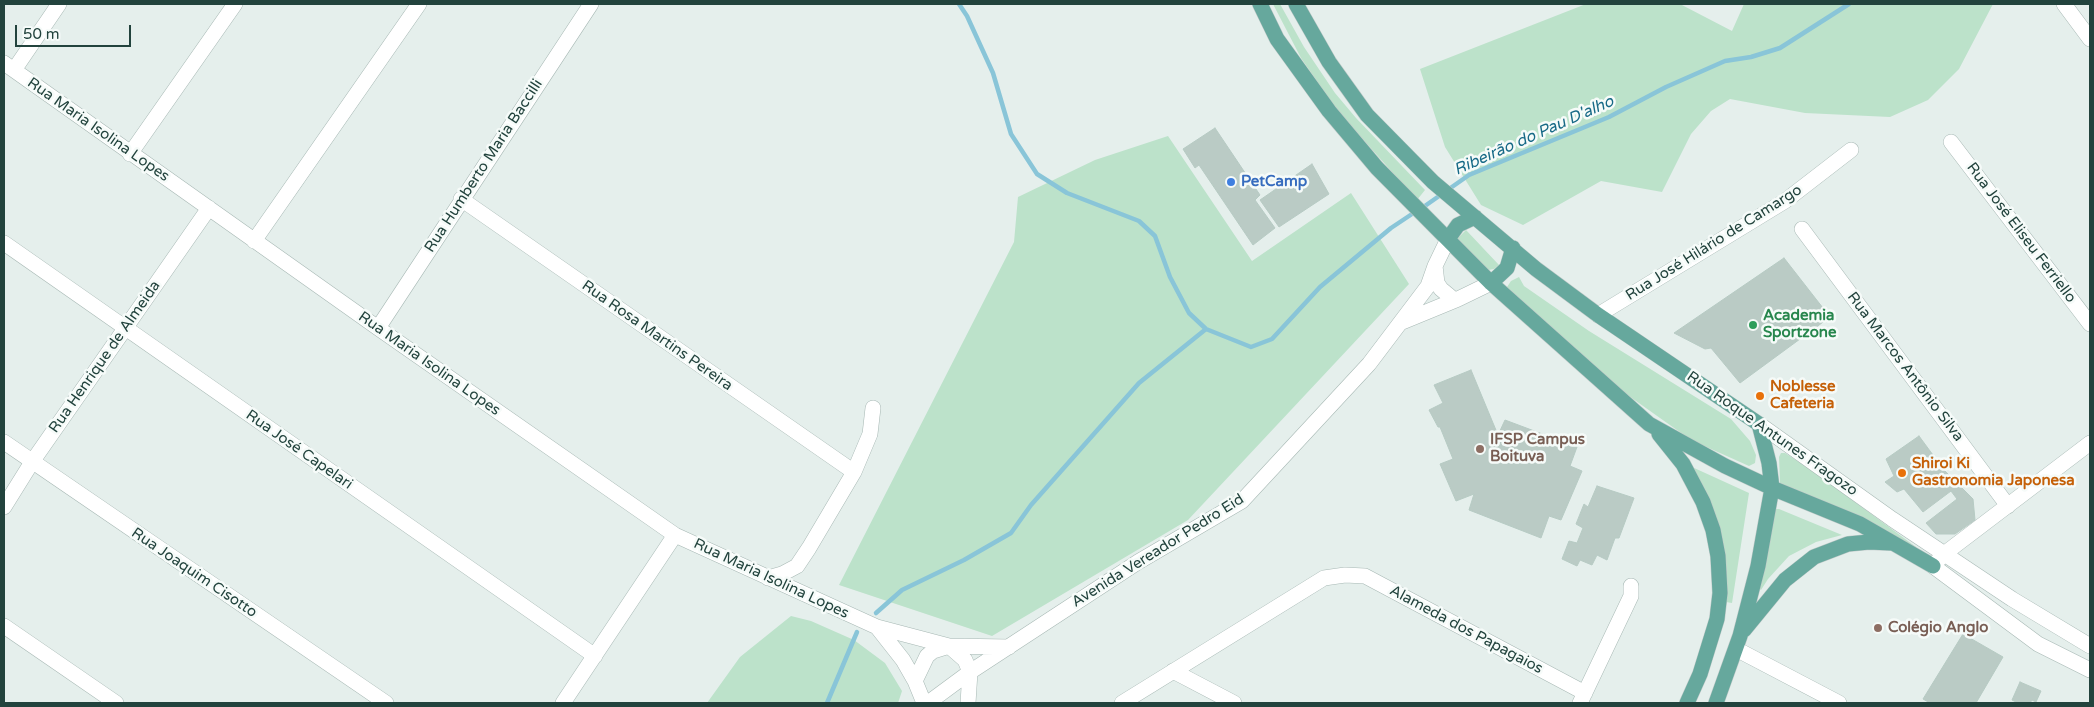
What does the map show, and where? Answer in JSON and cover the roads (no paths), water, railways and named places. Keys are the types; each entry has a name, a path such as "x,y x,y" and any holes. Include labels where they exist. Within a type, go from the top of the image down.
{"main road":[{"name":"Rua Roque Antunes Fragozo","path":"1260,4 1277,39 1352,141 1491,283 1649,424 1725,466 1772,488 1852,520 1932,566"},
{"name":"Rua Roque Antunes Fragozo","path":"1296,4 1329,62 1367,115 1433,182 1536,269 1598,315 1759,424"},
{"path":"1442,234 1458,225 1469,213"},
{"path":"1491,283 1507,268 1513,248"},
{"path":"1649,424 1667,443 1692,480 1708,514 1718,550 1720,593 1717,619 1700,674 1687,703"},
{"path":"1716,703 1738,643 1758,566 1772,488 1769,463 1759,424"},
{"path":"1738,643 1780,585 1814,556 1830,549 1854,543 1895,544"}],"street":[{"path":"9,67 59,4"},
{"path":"130,154 235,4"},
{"path":"254,241 419,4"},
{"name":"Rua Humberto Maria Baccilli","path":"378,328 461,199 591,4"},
{"path":"2064,4 2090,39"},
{"name":"Rua Maria Isolina Lopes","path":"9,67 378,328 675,534 877,627 949,646"},
{"name":"Rua José Eliseu Ferriello","path":"1952,142 2090,324"},
{"name":"Rua José Hilário de Camargo","path":"1598,315 1785,201 1851,150"},
{"name":"Rua Rosa Martins Pereira","path":"461,199 854,472"},
{"name":"Rua Henrique de Almeida","path":"4,507 32,462 209,208"},
{"name":"Rua Marcos Antônio Silva","path":"1802,229 2008,506"},
{"name":"Avenida Vereador Pedro Eid","path":"928,703 970,672 1138,562 1242,501 1369,364 1428,286 1435,266 1442,234"},
{"name":"Rua José Capelari","path":"4,244 595,656"},
{"path":"1435,266 1437,283 1441,289 1453,298 1458,299"},
{"path":"1400,323 1491,283"},
{"path":"768,578 782,574 797,566 854,472 870,434 873,408"},
{"name":"Rua Roque Antunes Fragozo","path":"1759,424 1944,554 2012,599 2090,646"},
{"name":"Rua Joaquim Cisotto","path":"4,442 386,703"},
{"path":"1932,566 1944,554 2090,443"},
{"path":"563,703 675,534"},
{"name":"Rua Roque Antunes Fragozo","path":"1932,566 2038,644 2090,670"},
{"name":"Alameda dos Papagaios","path":"1122,703 1324,578 1345,575 1365,576 1582,698"},
{"path":"1582,698 1630,596 1631,586"},
{"path":"4,626 116,703"},
{"name":"Rua Maria Isolina Lopes","path":"877,627 893,645 915,681 924,703"},
{"path":"1738,643 1839,703"},
{"path":"915,681 927,656 933,651 949,646 1009,647"},
{"path":"949,646 965,660 970,672 968,703"},
{"path":"1173,671 1234,703"}],"waterway":[{"path":"959,4 967,16 993,73 1011,134 1037,174 1067,193 1139,221 1155,236 1170,277 1189,313 1206,329 1251,347 1272,339 1320,287 1391,228 1415,212"},
{"name":"Ribeirão do Pau D'alho","path":"1422,208 1469,175 1609,117 1666,87 1725,61 1751,57 1780,48 1849,4"},
{"path":"876,613 902,590 964,560 1011,533 1031,505 1139,383 1206,329"},
{"path":"827,703 857,632"}],"place":[{"name":"PetCamp","path":"1231,182"},
{"name":"Academia Sportzone","path":"1753,325"},
{"name":"Noblesse Cafeteria","path":"1760,396"},
{"name":"IFSP Campus Boituva","path":"1480,449"},
{"name":"Shiroi Ki Gastronomia Japonesa","path":"1902,473"},
{"name":"Colégio Anglo","path":"1878,628"}]}
